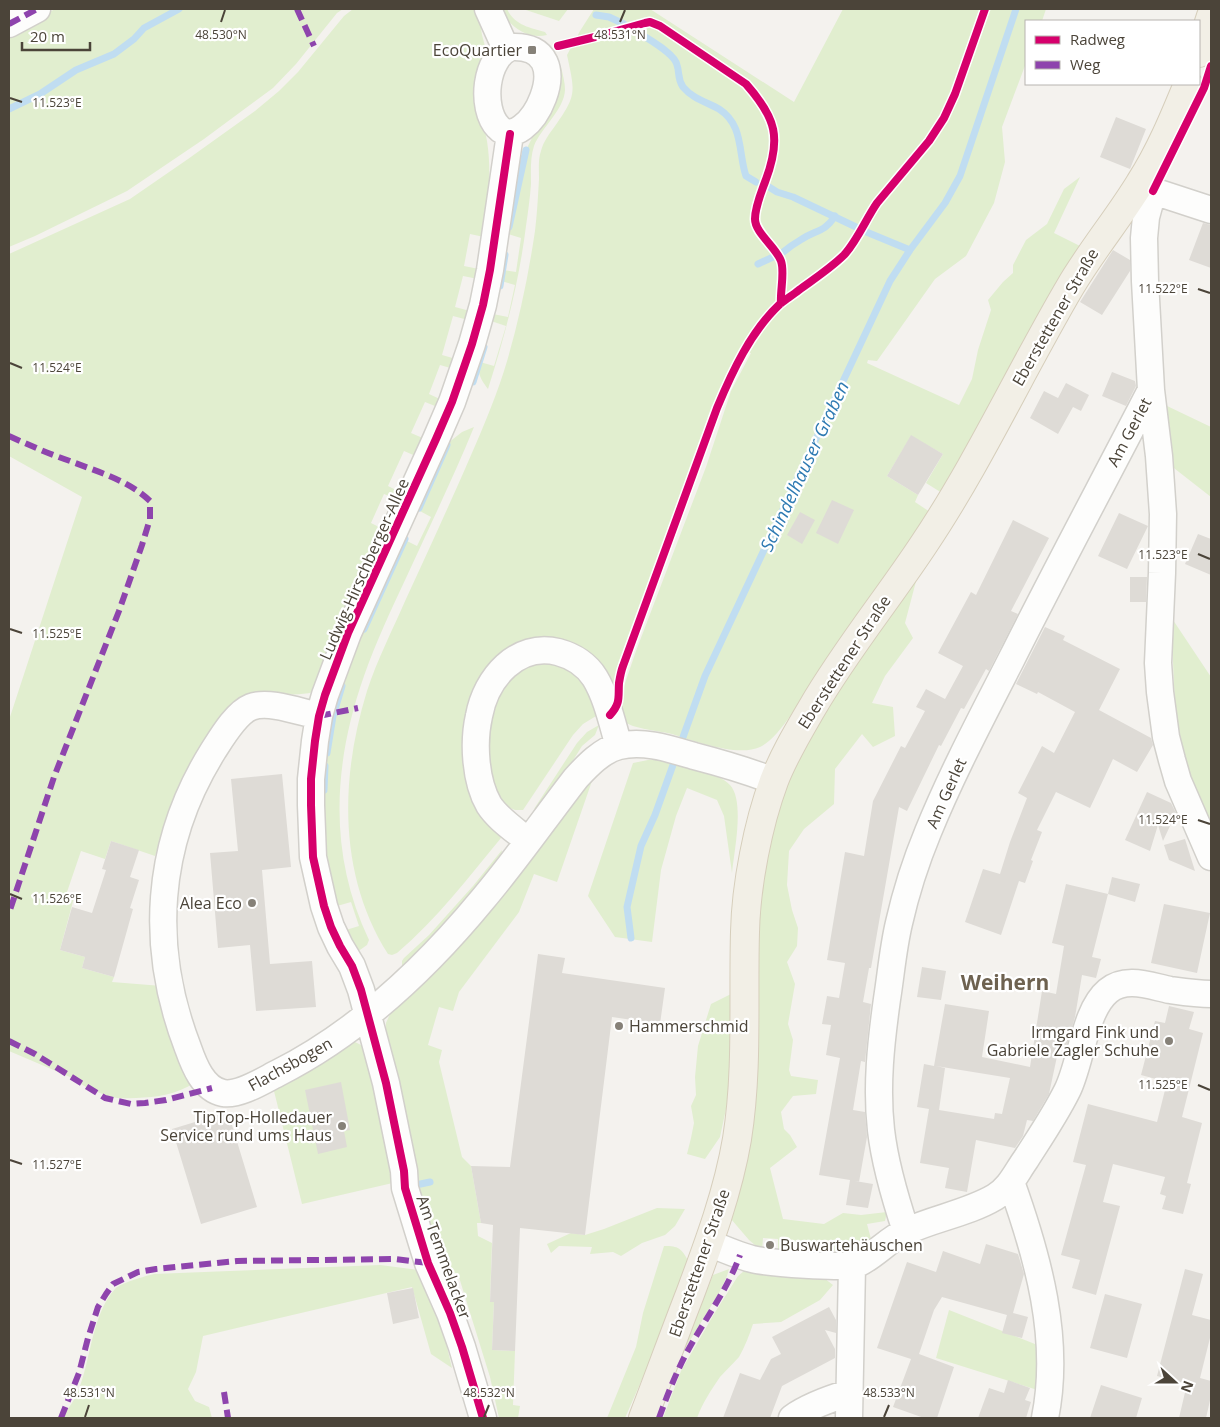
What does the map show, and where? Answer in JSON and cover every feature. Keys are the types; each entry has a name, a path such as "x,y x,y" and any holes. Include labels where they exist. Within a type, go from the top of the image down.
{"main road":[{"path":"1200,50 1211,16"},
{"name":"Eberstettener Straße","path":"643,1418 709,1243 720,1209 737,1139 744,1051 745,930 750,878 762,822 774,781 788,751 824,687 849,648 924,545 942,516 1089,256 1147,187 1188,85"}],"street":[{"path":"9,24 37,9"},
{"path":"488,9 506,49"},
{"path":"518,47 532,50 543,58 547,68 546,86 540,105 530,120 522,129 510,134 503,132 494,123 490,115 487,93 491,71 500,54 506,49 518,47"},
{"name":"Ludwig-Hirschberger-Allee","path":"368,1015 357,977 340,946 324,906 313,857 311,779 318,716 348,633 452,402 472,344 483,306 490,270 510,134"},
{"path":"1211,210 1147,187 1144,238 1151,390 1159,456 1163,514 1158,663 1166,737 1178,782 1211,857"},
{"name":"Am Gerlet","path":"906,1231 885,1155 879,1100 881,1044 897,933 905,897 931,826 961,758 1151,390"},
{"path":"528,841 490,807 478,773 476,750 478,716 484,698 503,669 514,659 528,652 540,650 559,652 575,658 586,666 602,691 619,746"},
{"name":"Flachsbogen","path":"318,716 277,706 254,706 245,710 237,718 211,754 190,794 170,853 165,881 162,925 166,970 176,1012 195,1066 212,1088 223,1093 239,1091 297,1064 368,1015"},
{"path":"368,1015 416,971 483,900 576,778 600,756 611,749 619,746 644,745 678,751 757,774 774,781"},
{"path":"709,1243 746,1257 765,1261 852,1266 863,1261 906,1231 988,1200 1001,1192 1011,1182 1044,1132 1067,1091 1094,1009 1108,991 1120,985 1132,983 1178,991 1211,994"},
{"name":"Am Temmelacker","path":"368,1015 386,1083 404,1171 405,1188 428,1263 450,1314 483,1418"},
{"path":"1011,1182 1027,1229 1044,1294 1050,1334 1050,1370 1045,1418"},
{"path":"792,1418 830,1399 849,1406 852,1266"}],"green space":[{"path":"55,9 343,9 337,13 296,64 273,88 204,139 127,191 9,247 9,35"},
{"path":"353,9 478,9 486,58 477,69 475,86 477,102 486,133 489,189 484,237 470,234 464,266 479,269 478,279 463,276 455,307 470,311 468,320 453,316 442,355 456,359 454,369 440,365 429,394 442,400 440,408 425,402 411,433 425,439 418,457 404,451 388,486 402,493 399,500 384,494 371,523 385,530 313,692 297,694 270,693 170,813 155,856 111,841 105,859 81,851 67,892 75,894 60,950 85,957 82,968 114,977 112,982 162,986 195,1082 181,1090 159,1096 115,1098 90,1089 70,1077 9,1051 9,720 82,497 9,456 9,254 130,199 188,159 255,111 279,91 298,72 344,16"},
{"path":"499,9 507,9 518,22 545,32 547,35 532,35 519,30 508,21"},
{"path":"523,9 568,9 559,21"},
{"path":"594,9 650,9 794,102 843,9 1046,9 1042,20 1025,20 1025,66 1002,127 1005,162 994,203 966,256 935,279 877,361 868,360 867,363 959,405 972,379 978,350 991,310 988,300 1013,273 1013,265 1026,240 1047,224 1064,189 1080,177 1054,233 1080,246 980,421 942,493 926,483 943,454 911,436 887,476 918,495 915,502 930,512 862,616 816,677 776,735 760,747 751,750 706,745 669,733 629,725 619,717 622,692 636,651 706,467 731,391 751,353 744,352 729,379 660,571 611,690 594,661 499,662 480,805 501,838 439,912 412,940 392,955 388,954 372,924 360,892 352,859 349,826 349,792 358,724 375,668 491,409 504,371 526,284 535,231 540,154 545,141 571,100 573,86 567,55","holes":["814,434 818,451 804,485 782,510"]},
{"path":"561,67 565,87 564,97 557,112 534,146 531,160 530,200 520,268 506,329 488,389 480,377 479,366 480,362 494,366 506,326 491,321 493,314 508,317 515,285 501,281 503,270 516,272 521,238 508,234 526,150 558,93"},
{"path":"1165,405 1211,427 1211,497 1170,465"},
{"path":"474,427 389,614 364,676 346,742 339,809 341,842 356,908 369,940 367,945 357,952 346,930 359,926 351,902 337,906 325,855 323,796 328,739 343,683 357,644 405,540 417,546 431,517 418,510 448,443 462,432"},
{"path":"919,570 905,623 913,638 885,676 872,703 893,707 895,736 873,747 862,734 835,769 834,804 804,829 789,851 787,885 798,928 797,946 787,962 795,984 788,1024 793,1040 789,1070 791,1076 818,1080 816,1094 793,1096 781,1112 784,1129 797,1147 770,1168 783,1219 824,1224 843,1213 861,1215 887,1212 885,1221 867,1224 871,1239 864,1252 851,1247 824,1253 778,1251 778,1239 763,1238 762,1251 749,1240 731,1219 739,1173 762,869 775,810 826,703"},
{"path":"1171,617 1211,677 1211,837 1196,799 1176,729"},
{"path":"554,659 580,673 601,713 583,724 573,735 523,810 515,810 504,804 497,797 487,768 492,707 517,669"},
{"path":"599,725 595,735 582,746 552,794 539,807 534,809 577,743 587,732"},
{"path":"665,759 700,769 717,776 730,785 737,803 738,814 732,873 724,816 717,800 687,788 676,816 661,870 652,942 615,937 588,896 633,763"},
{"path":"593,778 557,882 534,874 519,912 459,992 453,1011 439,1007 428,1045 442,1050 439,1062 462,1157 471,1166 481,1223 477,1223 478,1236 492,1243 490,1301 494,1302 492,1350 515,1351 513,1405 520,1406 518,1418 499,1418 490,1377 458,1274 445,1269 413,1183 415,1174 386,1031 386,1023 390,1014 585,785"},
{"path":"502,850 501,858 457,915 402,967 404,958 429,935"},
{"path":"733,993 730,1090 720,1137 705,1159 687,1154 694,1123 691,1106 696,1095 695,1077 698,1046 711,1004"},
{"path":"350,1042 355,1042 365,1047 397,1182 302,1204 273,1087"},
{"path":"657,1208 685,1209 675,1226 665,1235 642,1243 621,1256 613,1252 590,1254 592,1247 559,1246 551,1253 547,1244 571,1233 585,1235 604,1229"},
{"path":"664,1246 679,1249 689,1262 669,1318 625,1418 607,1418 636,1347 643,1313"},
{"path":"380,1265 419,1270 432,1284 452,1368 431,1354 412,1287 203,1336 196,1372 188,1389 195,1401 209,1407 212,1418 60,1418 72,1403 78,1390 102,1310 115,1289 122,1284 154,1274"},
{"path":"729,1269 719,1293 678,1360 713,1275"},
{"path":"744,1271 820,1275 833,1285 820,1300 781,1322 753,1324 739,1357 720,1377 707,1397 697,1418 663,1418 681,1371 714,1314 738,1276"},
{"path":"949,1310 1045,1348 1044,1392 936,1358"}],"building":[{"path":"1116,117 1146,129 1130,169 1100,157"},
{"path":"1203,223 1211,225 1211,268 1189,260"},
{"path":"1113,250 1130,260 1130,271 1102,315 1080,302"},
{"path":"1112,372 1135,381 1136,386 1126,406 1102,396"},
{"path":"1066,383 1089,395 1081,411 1073,407 1058,434 1030,418 1044,391 1058,398"},
{"path":"911,435 943,454 918,495 887,476"},
{"path":"832,500 854,510 838,544 816,533"},
{"path":"800,512 815,520 802,544 787,535"},
{"path":"1119,513 1148,526 1127,569 1098,556"},
{"path":"1013,520 1049,538 1011,611 1018,614 989,671 986,669 964,709 961,708 941,746 939,745 907,811 899,807 871,968 869,968 863,1002 871,1004 865,1062 861,1061 853,1110 865,1112 867,1137 859,1182 873,1184 868,1208 846,1205 850,1180 819,1175 840,1058 826,1055 831,1025 822,1024 827,996 839,998 845,963 827,960 845,852 864,856 873,801 901,746 905,748 925,711 916,707 926,689 945,699 963,666 938,653 971,592 976,595"},
{"path":"1198,534 1211,539 1211,575 1185,564"},
{"path":"1130,577 1147,577 1146,602 1130,602"},
{"path":"1045,627 1065,636 1063,640 1120,669 1099,710 1151,738 1153,745 1137,772 1113,759 1090,808 1056,792 1037,830 1042,832 1031,860 1033,861 1025,883 1019,881 1001,935 965,922 983,869 1000,874 1027,798 1018,793 1042,746 1054,753 1075,712 1038,692 1037,694 1016,684"},
{"path":"282,774 291,867 262,870 270,964 312,961 316,1007 256,1011 250,945 218,948 210,853 238,851 231,779"},
{"path":"1147,792 1171,803 1176,813 1163,841 1158,825 1150,851 1125,840"},
{"path":"1185,839 1195,871 1169,860 1164,845"},
{"path":"111,841 139,850 130,877 139,880 130,908 133,909 114,977 82,968 85,957 60,950 72,907 92,913 106,870 102,869"},
{"path":"1112,877 1140,884 1135,902 1108,894"},
{"path":"1066,884 1108,894 1092,957 1101,959 1096,978 1082,975 1075,1017 1066,1048 1059,1047 1049,1094 1033,1121 1027,1120 1023,1136 1015,1148 976,1140 967,1192 945,1188 949,1168 920,1163 929,1109 917,1107 924,1064 934,1066 945,1004 989,1011 982,1057 1030,1067 1042,991 1056,994 1064,946 1052,943","holes":["936,1066 1010,1078 1002,1114 995,1113 994,1119 939,1110 945,1068"]},
{"path":"1164,904 1210,913 1197,973 1151,963"},
{"path":"538,954 565,958 562,973 665,988 660,1024 612,1017 585,1235 520,1228 515,1351 492,1350 494,1302 490,1302 493,1225 481,1223 471,1166 510,1167"},
{"path":"922,967 946,971 941,1000 917,997"},
{"path":"1169,1006 1194,1012 1189,1029 1203,1033 1182,1117 1202,1123 1187,1183 1191,1184 1183,1214 1162,1209 1166,1196 1160,1194 1165,1177 1113,1164 1103,1202 1120,1206 1096,1295 1072,1288 1080,1260 1061,1255 1086,1165 1073,1162 1088,1104 1157,1122 1167,1082 1141,1075 1155,1021 1165,1023"},
{"path":"341,1082 350,1130 344,1131 347,1147 318,1154 305,1090"},
{"path":"228,1112 257,1207 201,1224 172,1129"},
{"path":"986,1244 1018,1254 1024,1274 1013,1313 1028,1317 1022,1338 1002,1333 1007,1315 942,1297 934,1310 919,1354 954,1367 937,1418 924,1418 893,1407 911,1359 877,1348 907,1262 936,1272 943,1251 980,1264"},
{"path":"1185,1269 1203,1274 1192,1315 1211,1320 1211,1334 1200,1378 1211,1381 1211,1396 1206,1418 1179,1418 1187,1384 1157,1376"},
{"path":"413,1288 419,1318 393,1324 387,1293"},
{"path":"1105,1294 1142,1304 1127,1358 1090,1348"},
{"path":"829,1307 836,1320 836,1333 825,1330 835,1349 835,1358 782,1386 770,1418 723,1418 740,1373 760,1380 771,1359 781,1354 772,1337"},
{"path":"1008,1380 1030,1388 1025,1400 1031,1402 1026,1418 978,1418 989,1388 1004,1393"},
{"path":"1101,1385 1142,1398 1136,1418 1090,1418"}],"waterway":[{"path":"9,109 40,94 76,70 114,54 134,39 144,28 179,9"},
{"name":"Schindelhauser Graben","path":"631,938 627,907 641,846 655,815 705,676 890,281 910,250 945,203 960,176 1016,9"},
{"path":"596,15 609,17 624,24"},
{"path":"636,31 660,46 675,60 681,84 687,91 719,109 733,123 739,140 746,176 756,182"},
{"path":"509,227 526,150"},
{"path":"769,187 856,227"},
{"path":"782,253 807,236 824,228 835,216"},
{"path":"864,231 910,250"},
{"path":"500,286 505,255"},
{"path":"758,264 773,257"},
{"path":"473,382 484,347"},
{"path":"419,508 447,445"},
{"path":"364,629 405,539"},
{"path":"327,753 333,716 342,686"},
{"path":"324,790 325,766"},
{"path":"411,1186 430,1182"}],"marked path":[{"path":"9,24 37,9"},
{"path":"297,9 314,46"},
{"path":"9,436 112,477 132,487 150,501 150,519 142,545 119,611 54,777 9,913"},
{"path":"319,716 358,708"},
{"path":"9,1041 35,1054 105,1098 131,1104 145,1103 166,1100 212,1088"},
{"path":"659,1418 682,1362 722,1293 740,1255"},
{"path":"61,1418 79,1373 98,1307 113,1284 138,1272 237,1261 394,1259 428,1263"},
{"path":"224,1392 228,1418"}],"cycle path":[{"path":"610,715 614,711 619,696 622,668 717,408 736,366 751,339 780,304 844,255 877,203 929,141 944,118 955,94 985,9"},
{"path":"558,46 650,22 660,26 746,84 764,107 773,129 773,153 757,205 755,219 758,230 775,250 781,261 783,271 781,303"},
{"path":"1153,191 1204,88 1211,66"},
{"path":"483,1418 462,1347 450,1313 428,1263 405,1188 404,1171 386,1083 361,990 352,966 331,927 324,906 313,857 311,779 319,716 325,695 348,633 452,402 472,344 490,270 510,134"}],"place":[{"name":"EcoQuartier","path":"532,50"},
{"name":"Alea Eco","path":"252,903"},
{"name":"Hammerschmid","path":"619,1026"},
{"name":"Irmgard Fink und Gabriele Zagler Schuhe","path":"1169,1041"},
{"name":"TipTop-Holledauer Service rund ums Haus","path":"342,1126"},
{"name":"Buswartehäuschen","path":"770,1245"}],"district":[{"name":"Weihern","path":"1005,982"}]}
